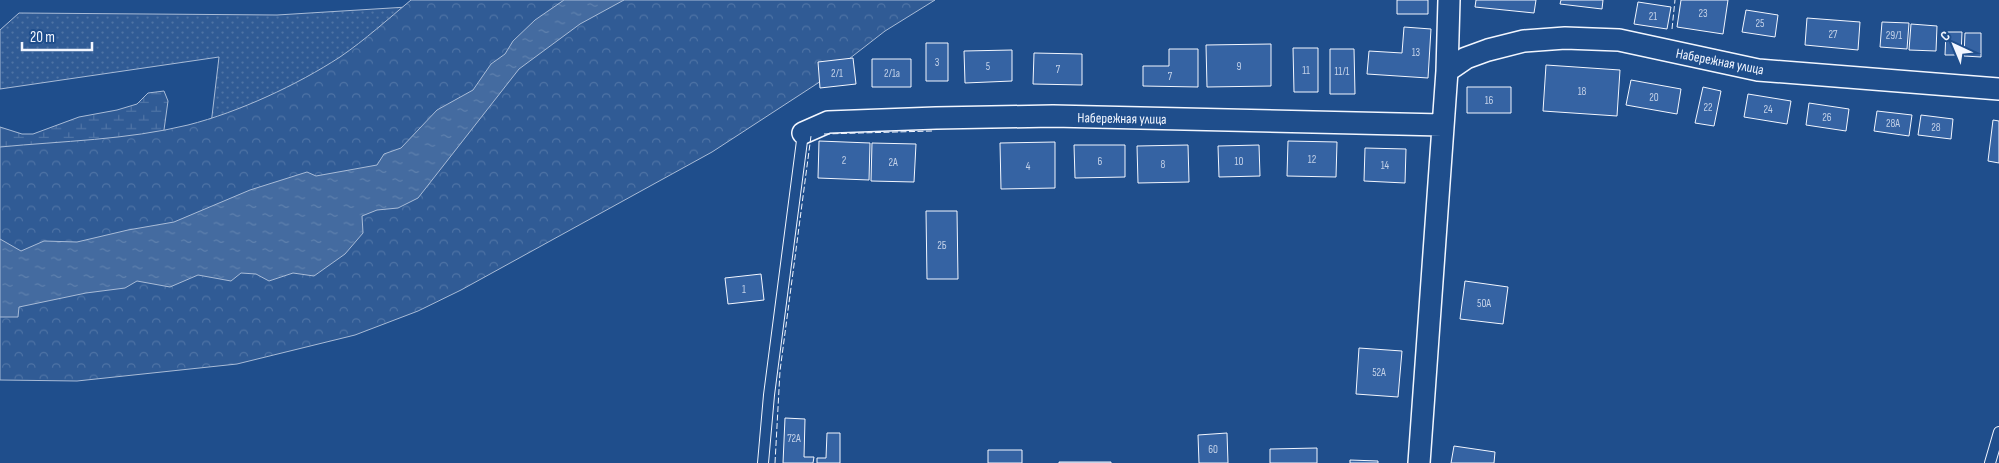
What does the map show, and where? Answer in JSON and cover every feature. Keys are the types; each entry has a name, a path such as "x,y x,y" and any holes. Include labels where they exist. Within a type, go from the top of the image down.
{"street":[{"path":"1419,463 1442,125 1448,71 1449,0"},
{"name":"Набережная улица","path":"1448,71 1466,58 1488,50 1524,41 1565,38 1619,40 1758,70 1999,89"},
{"name":"Набережная улица","path":"803,133 828,122 1053,116 1442,125"}],"lane":[{"path":"763,463 803,133"},
{"path":"1990,463 1999,432"}],"green space":[{"path":"411,0 935,0 885,31 818,83 712,152 461,290 418,311 355,335 237,364 77,381 0,380 0,147 142,134 188,125 227,113 267,97 305,78 340,57"},
{"path":"456,4 205,175 219,57 0,89 0,30 19,13 277,15"},
{"path":"164,91 168,101 163,137 0,164 0,127 22,134 33,134 79,117 137,104 148,93"}],"water":[{"path":"564,0 624,0 580,24 519,69 418,198 398,208 377,210 362,216 363,233 345,254 314,276 293,273 269,281 256,274 241,273 231,281 198,275 170,287 137,281 125,288 86,293 19,307 18,317 0,317 0,239 21,251 44,241 77,242 174,222 250,190 307,172 316,176 377,165 384,154 401,148 437,110 473,90 491,64 505,54 513,41 535,20"}],"building":[{"path":"1397,0 1428,0 1428,14 1397,14"},
{"path":"1476,0 1536,0 1534,13 1475,7"},
{"path":"1561,0 1603,0 1602,9 1560,4"},
{"path":"1681,0 1728,0 1723,34 1677,27"},
{"path":"1638,2 1671,7 1667,29 1634,24"},
{"path":"1746,10 1778,15 1775,37 1742,32"},
{"path":"1807,18 1860,22 1858,50 1805,45"},
{"path":"1882,22 1909,23 1907,49 1880,47"},
{"path":"1911,24 1937,26 1936,51 1909,50"},
{"path":"1404,27 1431,29 1428,78 1367,74 1369,51 1402,53"},
{"path":"1946,32 1962,32 1961,55 1945,55"},
{"path":"1965,33 1981,33 1981,57 1964,56"},
{"path":"926,43 948,43 948,81 926,81"},
{"path":"1271,44 1271,86 1207,87 1206,45"},
{"path":"1293,48 1318,48 1318,92 1294,92"},
{"path":"1169,49 1198,49 1198,87 1143,86 1143,66 1169,66"},
{"path":"1330,49 1354,49 1355,94 1330,94"},
{"path":"1012,50 1012,81 965,83 964,51"},
{"path":"1034,53 1082,54 1082,85 1033,84"},
{"path":"853,58 856,84 820,88 818,62"},
{"path":"872,59 911,59 911,87 872,87"},
{"path":"1546,65 1620,70 1617,116 1543,111"},
{"path":"1631,80 1681,89 1677,114 1626,105"},
{"path":"1467,87 1511,87 1511,113 1467,113"},
{"path":"1703,87 1721,91 1714,126 1695,123"},
{"path":"1748,94 1791,101 1787,124 1744,117"},
{"path":"1809,103 1849,109 1846,131 1806,125"},
{"path":"1877,111 1912,115 1909,136 1874,131"},
{"path":"1921,115 1953,119 1951,139 1918,135"},
{"path":"1993,120 1999,121 1999,163 1988,161"},
{"path":"819,141 870,143 869,180 818,178"},
{"path":"1288,141 1337,142 1336,177 1287,176"},
{"path":"1055,142 1055,188 1001,189 1000,143"},
{"path":"872,143 916,144 914,182 871,181"},
{"path":"1074,145 1125,145 1125,177 1075,178"},
{"path":"1188,145 1189,182 1138,183 1137,146"},
{"path":"1259,145 1260,176 1219,177 1218,146"},
{"path":"1365,148 1406,149 1405,183 1364,181"},
{"path":"926,211 957,211 958,279 927,279"},
{"path":"761,274 764,300 728,304 725,278"},
{"path":"1465,281 1508,287 1503,324 1460,319"},
{"path":"1359,348 1402,351 1398,397 1356,394"},
{"path":"785,418 805,419 804,457 814,457 813,463 783,463"},
{"path":"827,433 840,433 840,463 817,463 817,458 826,458"},
{"path":"1227,433 1228,463 1199,463 1198,435"},
{"path":"1454,446 1495,452 1494,463 1451,463"},
{"path":"1317,448 1317,463 1270,463 1270,449"},
{"path":"988,450 1022,450 1022,463 988,463"},
{"path":"1350,460 1378,461 1378,463 1350,463"},
{"path":"1111,462 1111,463 1059,463"}],"fence":[{"path":"1672,29 1675,0"},
{"path":"824,134 932,131"},
{"path":"775,463 780,371 811,136"}]}
